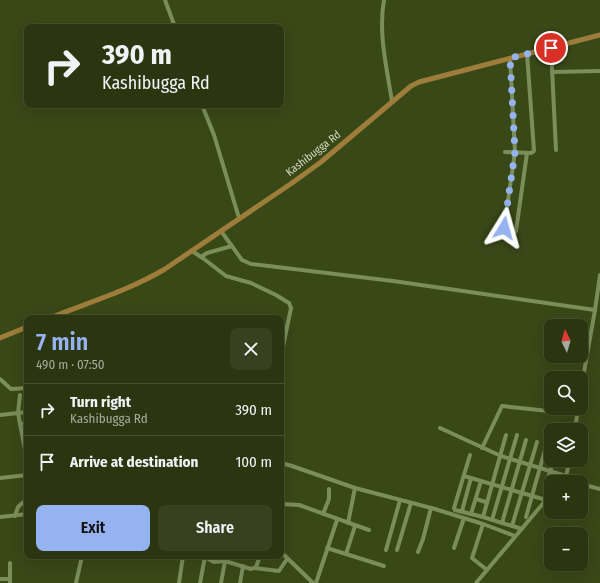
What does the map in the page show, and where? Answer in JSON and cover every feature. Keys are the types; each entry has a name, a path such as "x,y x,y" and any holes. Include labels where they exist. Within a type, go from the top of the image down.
{"main road":[{"name":"Kashibugga Rd","path":"58,315 111,294 118,293 147,280 192,251 321,162 411,86 419,82 600,35"},
{"path":"0,338 24,328"}],"street":[{"path":"165,0 174,24"},
{"path":"384,0 381,30 392,102"},
{"path":"551,48 556,150"},
{"path":"505,152 527,153 533,152 534,148 527,53"},
{"path":"504,228 515,152 510,58"},
{"path":"552,72 600,70"},
{"path":"203,108 215,140 239,218"},
{"path":"516,231 527,153"},
{"path":"220,231 242,260 251,264 393,281 596,310"},
{"path":"201,257 207,253 232,246"},
{"path":"192,251 226,276 251,283 289,303 291,308 284,342"},
{"path":"584,371 596,310 600,275"},
{"path":"0,379 11,389 24,388"},
{"path":"20,395 18,413 24,439"},
{"path":"482,448 502,406 544,410"},
{"path":"0,415 24,412"},
{"path":"20,424 24,423"},
{"path":"440,428 501,456 563,475"},
{"path":"483,517 506,434"},
{"path":"492,520 517,435"},
{"path":"502,523 526,440"},
{"path":"512,526 537,442"},
{"path":"526,517 544,453"},
{"path":"470,456 454,508 455,510 522,529"},
{"path":"284,464 355,488 464,518 515,536"},
{"path":"550,475 552,467"},
{"path":"0,478 24,475"},
{"path":"464,476 532,494 544,499"},
{"path":"462,511 471,478"},
{"path":"472,514 481,481"},
{"path":"588,486 600,489"},
{"path":"348,523 355,488"},
{"path":"323,514 329,499 329,489"},
{"path":"476,499 486,502"},
{"path":"386,550 400,500"},
{"path":"15,516 18,507 24,502"},
{"path":"476,583 544,502"},
{"path":"397,550 411,503"},
{"path":"284,504 299,505 337,520 369,530"},
{"path":"418,552 424,539 431,508"},
{"path":"0,517 24,514"},
{"path":"454,548 464,518"},
{"path":"284,555 314,583 337,520"},
{"path":"483,524 472,558 487,570"},
{"path":"346,554 355,526"},
{"path":"327,548 384,566"},
{"path":"208,559 214,562 225,561 251,569 254,568 279,571 287,558"},
{"path":"76,583 81,559"},
{"path":"179,583 183,559"},
{"path":"200,583 204,559"},
{"path":"254,568 256,567 259,559"},
{"path":"221,583 225,561"},
{"path":"0,579 10,581 10,563"},
{"path":"240,583 242,566"}],"route":[{"path":"504,228 515,152 510,58 551,48"}]}
